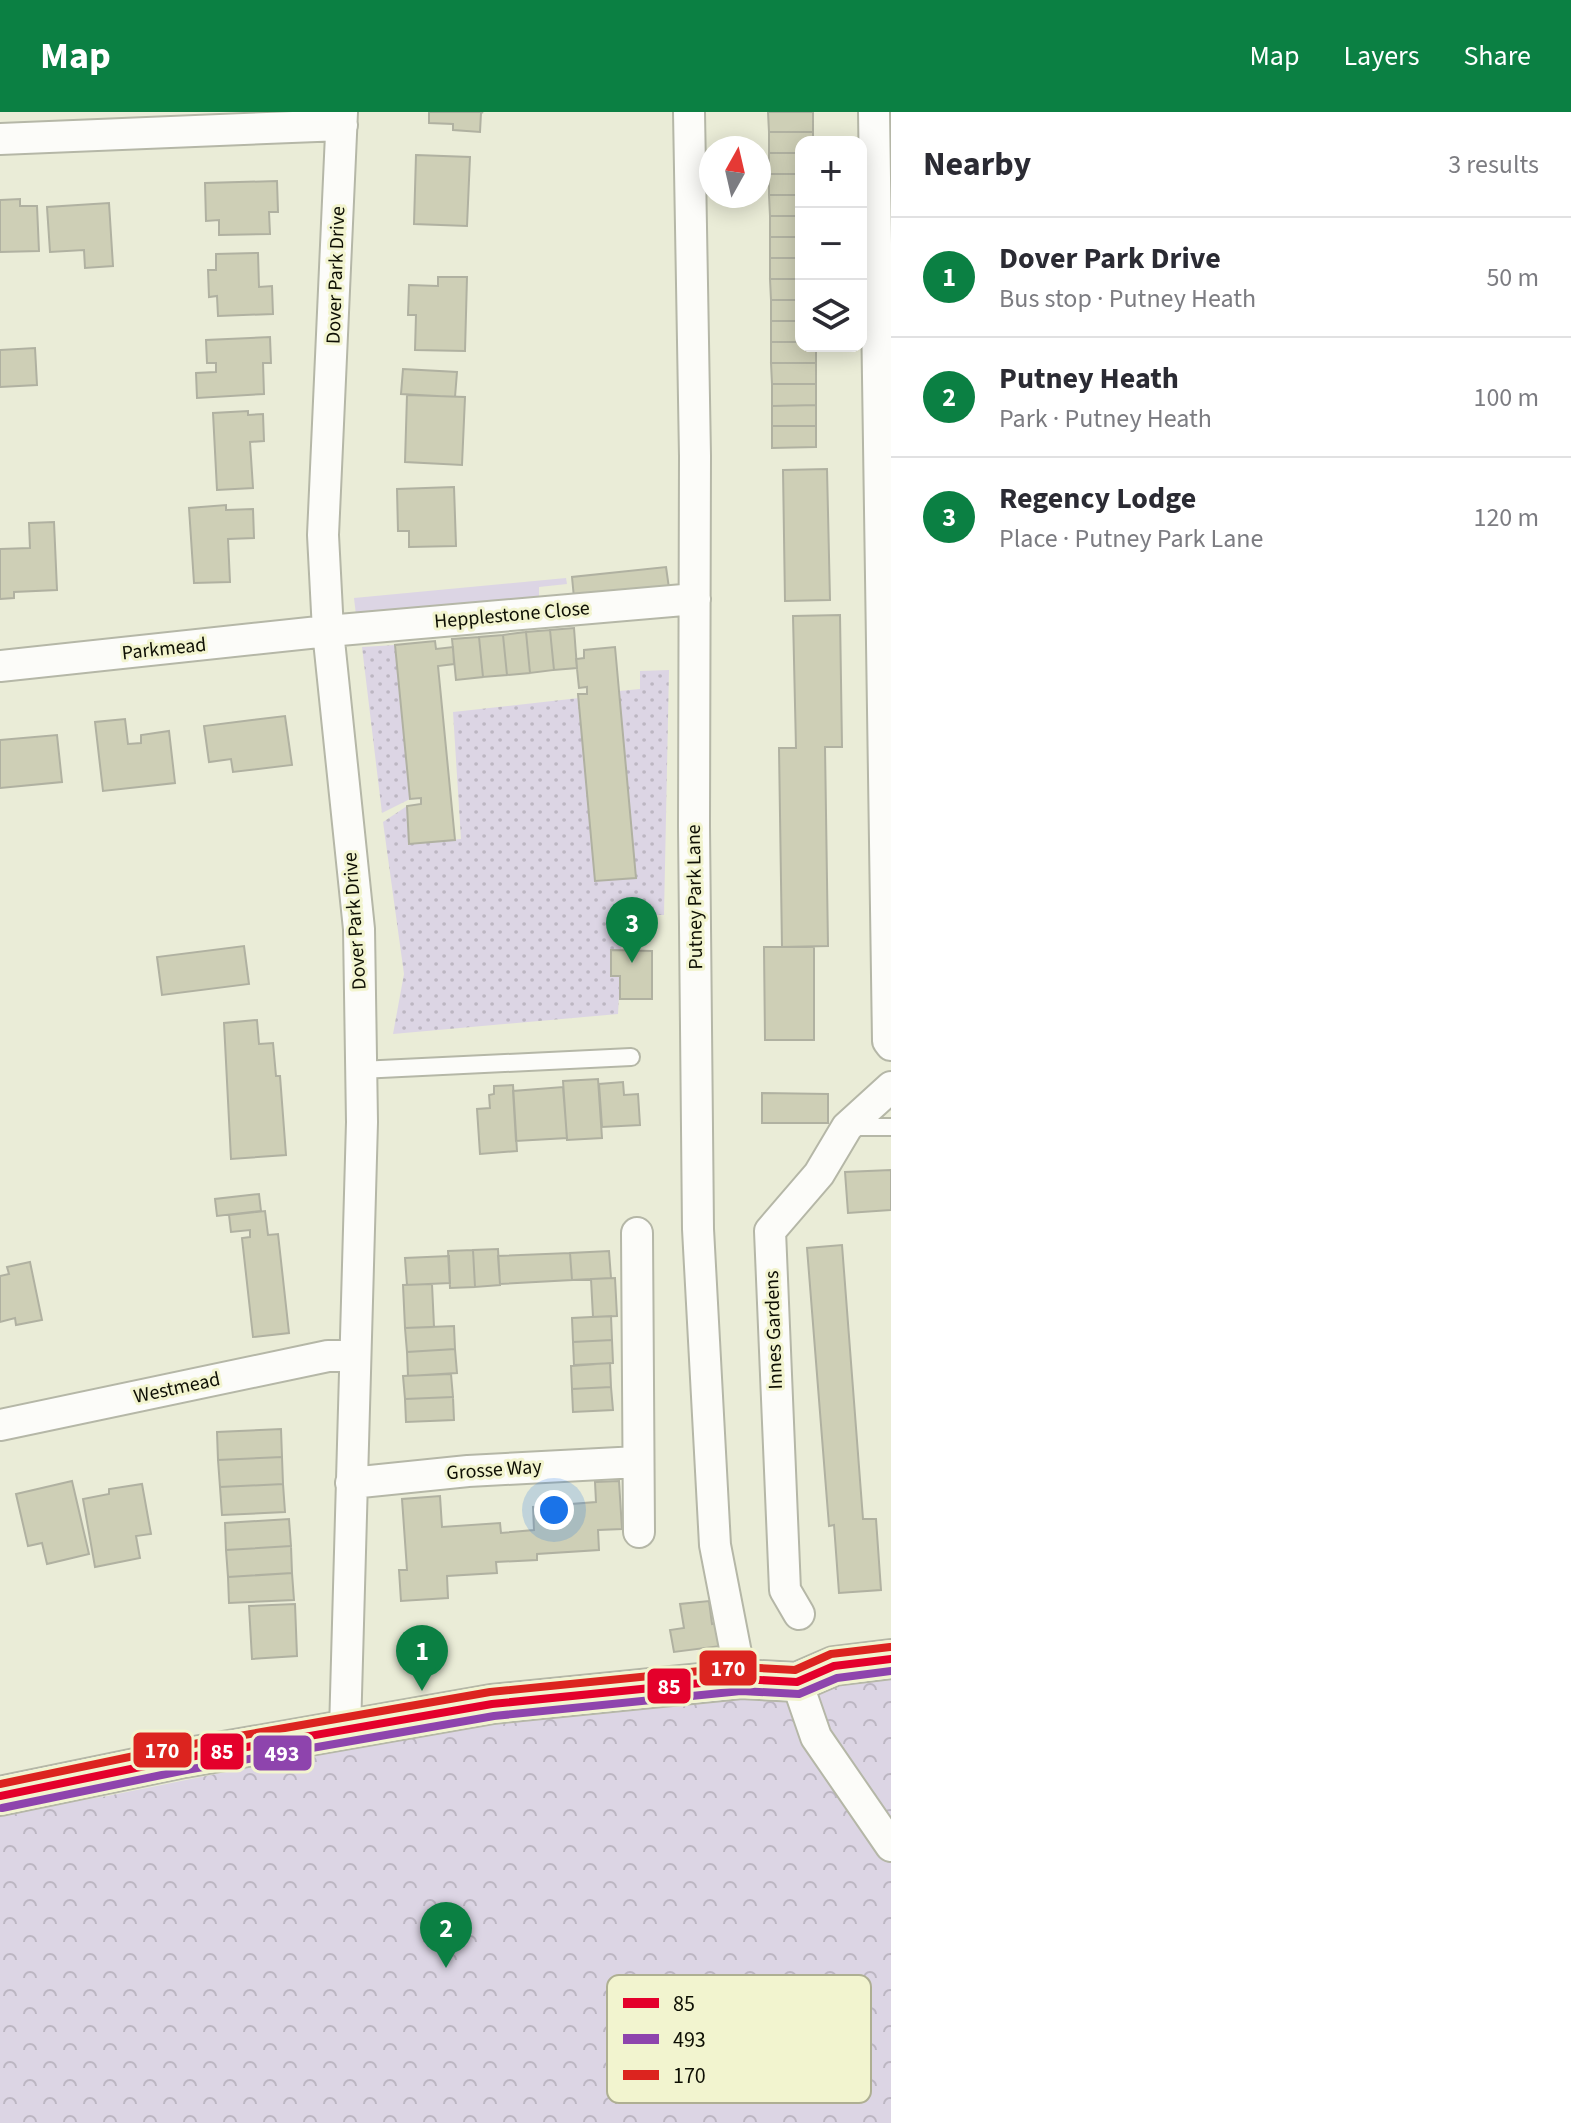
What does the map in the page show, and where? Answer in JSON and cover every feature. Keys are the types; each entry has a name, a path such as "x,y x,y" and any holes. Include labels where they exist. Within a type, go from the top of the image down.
{"street":[{"name":"Putney Park Lane","path":"689,112 695,456 694,826 698,1229 715,1545 741,1679"},
{"path":"874,112 885,403 890,1043"},
{"path":"0,139 342,118"},
{"name":"Dover Park Drive","path":"342,118 323,535 328,631 359,929 362,1122 345,1731"},
{"name":"Hepplestone Close","path":"328,631 695,599"},
{"name":"Parkmead","path":"0,666 328,631"},
{"name":"Innes Gardens","path":"799,1614 785,1590 770,1231 819,1174 847,1127 891,1087"},
{"path":"637,1233 639,1532"},
{"name":"Westmead","path":"0,1425 328,1356 354,1356"},
{"name":"Grosse Way","path":"351,1483 468,1471 638,1462"},
{"path":"0,1796 184,1758 492,1704 741,1679 797,1682 834,1666 891,1659"},
{"path":"797,1682 816,1737 891,1846"}],"lane":[{"path":"360,1070 631,1057"},
{"path":"847,1127 891,1127"}],"green space":[{"path":"566,578 567,584 539,587 539,598 356,615 354,598"},
{"path":"395,645 410,799 382,813 362,647"},
{"path":"669,670 664,915 622,915 621,951 611,976 620,976 618,1014 393,1034 404,974 383,822 407,806 409,844 461,839 453,712 579,698 595,881 636,878 619,691 640,689 640,671"},
{"path":"891,1677 891,2123 0,2123 0,1814 107,1796 408,1735 548,1713"}],"building":[{"path":"429,112 483,112 480,132 453,130 453,124 429,123"},
{"path":"768,112 813,112 813,132 769,132"},
{"path":"769,132 813,132 813,136 795,136 795,153 771,153"},
{"path":"771,153 795,153 795,174 771,174"},
{"path":"416,155 470,157 467,226 414,224"},
{"path":"771,174 795,174 795,195 771,195"},
{"path":"277,181 278,212 269,212 270,234 219,235 219,220 206,221 205,183"},
{"path":"771,195 795,195 795,216 770,216"},
{"path":"20,199 20,206 37,206 39,251 0,252 0,200"},
{"path":"109,203 113,266 85,268 84,250 50,252 47,207"},
{"path":"770,216 795,216 795,237 770,237"},
{"path":"770,237 795,237 795,258 770,258"},
{"path":"258,253 259,287 272,286 273,314 218,316 217,296 209,297 208,270 216,270 216,254"},
{"path":"770,258 795,258 795,279 770,279"},
{"path":"438,277 467,277 465,351 415,350 416,315 408,315 409,285 438,286"},
{"path":"770,279 795,279 795,300 771,300"},
{"path":"771,300 795,300 795,321 771,321"},
{"path":"771,321 795,321 795,342 771,342"},
{"path":"270,337 271,363 263,363 264,394 197,398 196,373 216,372 216,363 207,363 206,340"},
{"path":"771,342 795,342 795,352 816,352 816,363 771,363"},
{"path":"35,348 37,385 0,387 0,350"},
{"path":"771,363 816,363 816,384 772,384"},
{"path":"403,369 457,372 455,397 401,394"},
{"path":"772,384 816,384 816,405 772,406"},
{"path":"407,395 465,397 462,465 405,462"},
{"path":"816,405 816,426 772,426 772,406"},
{"path":"248,411 248,415 263,414 264,441 250,442 253,488 217,490 213,413"},
{"path":"772,426 816,426 816,447 772,448"},
{"path":"827,469 830,600 785,601 783,470"},
{"path":"454,487 456,546 409,547 409,531 398,531 397,489"},
{"path":"226,505 226,510 253,509 254,538 228,539 230,582 194,583 189,508"},
{"path":"54,522 57,590 14,592 14,598 0,599 0,549 30,548 29,523"},
{"path":"666,567 669,588 574,598 572,577"},
{"path":"840,615 842,747 825,747 828,946 782,947 779,748 796,748 793,616"},
{"path":"574,628 577,668 554,670 550,630"},
{"path":"550,630 554,670 530,673 526,632"},
{"path":"526,632 530,673 507,675 503,635"},
{"path":"503,635 507,675 483,677 479,637"},
{"path":"479,637 483,677 456,680 452,639"},
{"path":"435,641 436,649 453,647 454,664 438,666 455,840 409,844 407,806 421,804 421,798 410,799 395,645"},
{"path":"615,647 636,878 595,881 578,694 587,694 587,687 579,688 576,659 584,658 584,650"},
{"path":"285,716 292,765 233,772 231,759 209,762 204,726"},
{"path":"125,719 128,744 141,743 141,735 169,731 175,783 103,791 95,722"},
{"path":"57,735 62,782 0,788 0,740"},
{"path":"244,946 249,984 162,995 157,957"},
{"path":"764,947 814,947 814,1040 765,1040"},
{"path":"611,950 652,951 652,999 620,999 620,976 611,976"},
{"path":"257,1020 259,1044 273,1043 276,1076 280,1076 286,1155 231,1159 224,1023"},
{"path":"598,1079 602,1138 567,1140 563,1081"},
{"path":"623,1082 624,1095 638,1094 640,1125 602,1127 599,1084"},
{"path":"513,1085 517,1151 480,1154 477,1109 490,1108 489,1095 494,1094 494,1086"},
{"path":"563,1087 567,1138 516,1141 513,1091"},
{"path":"762,1093 828,1094 828,1123 762,1123"},
{"path":"891,1170 891,1210 848,1213 845,1172"},
{"path":"259,1194 261,1211 217,1216 215,1199"},
{"path":"265,1211 268,1235 278,1234 289,1333 253,1337 242,1238 250,1237 250,1230 231,1232 229,1215"},
{"path":"842,1245 863,1519 876,1519 881,1590 839,1593 834,1525 829,1526 807,1248"},
{"path":"498,1249 500,1285 475,1287 473,1250"},
{"path":"473,1250 475,1287 450,1288 448,1251"},
{"path":"609,1251 611,1278 572,1280 570,1253"},
{"path":"570,1253 572,1280 500,1284 498,1256"},
{"path":"449,1256 450,1283 407,1285 405,1258"},
{"path":"30,1262 42,1320 16,1325 15,1318 0,1322 0,1276 9,1274 7,1267"},
{"path":"615,1278 617,1316 593,1317 591,1279"},
{"path":"432,1284 434,1327 405,1328 403,1285"},
{"path":"611,1316 612,1340 573,1342 572,1318"},
{"path":"454,1326 455,1349 407,1352 405,1328"},
{"path":"612,1340 613,1363 574,1365 573,1342"},
{"path":"455,1349 457,1373 408,1376 407,1352"},
{"path":"610,1363 611,1387 572,1389 571,1366"},
{"path":"451,1374 453,1397 405,1399 403,1376"},
{"path":"611,1387 613,1410 573,1412 572,1389"},
{"path":"453,1397 454,1420 406,1422 405,1399"},
{"path":"281,1429 282,1457 218,1460 217,1432"},
{"path":"282,1457 283,1484 220,1487 218,1460"},
{"path":"72,1481 89,1554 47,1564 42,1543 28,1546 16,1494"},
{"path":"619,1481 622,1529 598,1530 599,1550 537,1554 537,1560 496,1562 497,1573 447,1576 448,1598 401,1601 399,1570 407,1570 402,1499 440,1496 442,1527 500,1523 501,1533 534,1530 533,1507 596,1502 595,1482"},
{"path":"142,1484 151,1534 136,1536 140,1558 95,1567 83,1499 109,1494 109,1489"},
{"path":"283,1484 285,1512 222,1515 220,1487"},
{"path":"289,1519 291,1546 226,1550 225,1523"},
{"path":"291,1546 292,1573 228,1577 226,1550"},
{"path":"292,1573 294,1600 229,1603 228,1577"},
{"path":"709,1601 712,1624 718,1623 721,1646 674,1652 670,1630 684,1628 680,1604"},
{"path":"295,1604 297,1656 252,1659 249,1606"}],"transit line":[{"name":"170","path":"0,1784 182,1746 490,1692 740,1667 795,1670 831,1654 890,1647"},
{"name":"85","path":"0,1796 184,1758 492,1704 741,1679 797,1682 834,1666 891,1659"},
{"name":"493","path":"2,1808 186,1770 494,1716 741,1691 799,1694 837,1678 891,1671"}],"place":[{"name":"Regency Lodge","path":"632,963"},
{"name":"Dover Park Drive","path":"422,1691"},
{"name":"Putney Heath","path":"446,1968"}]}
